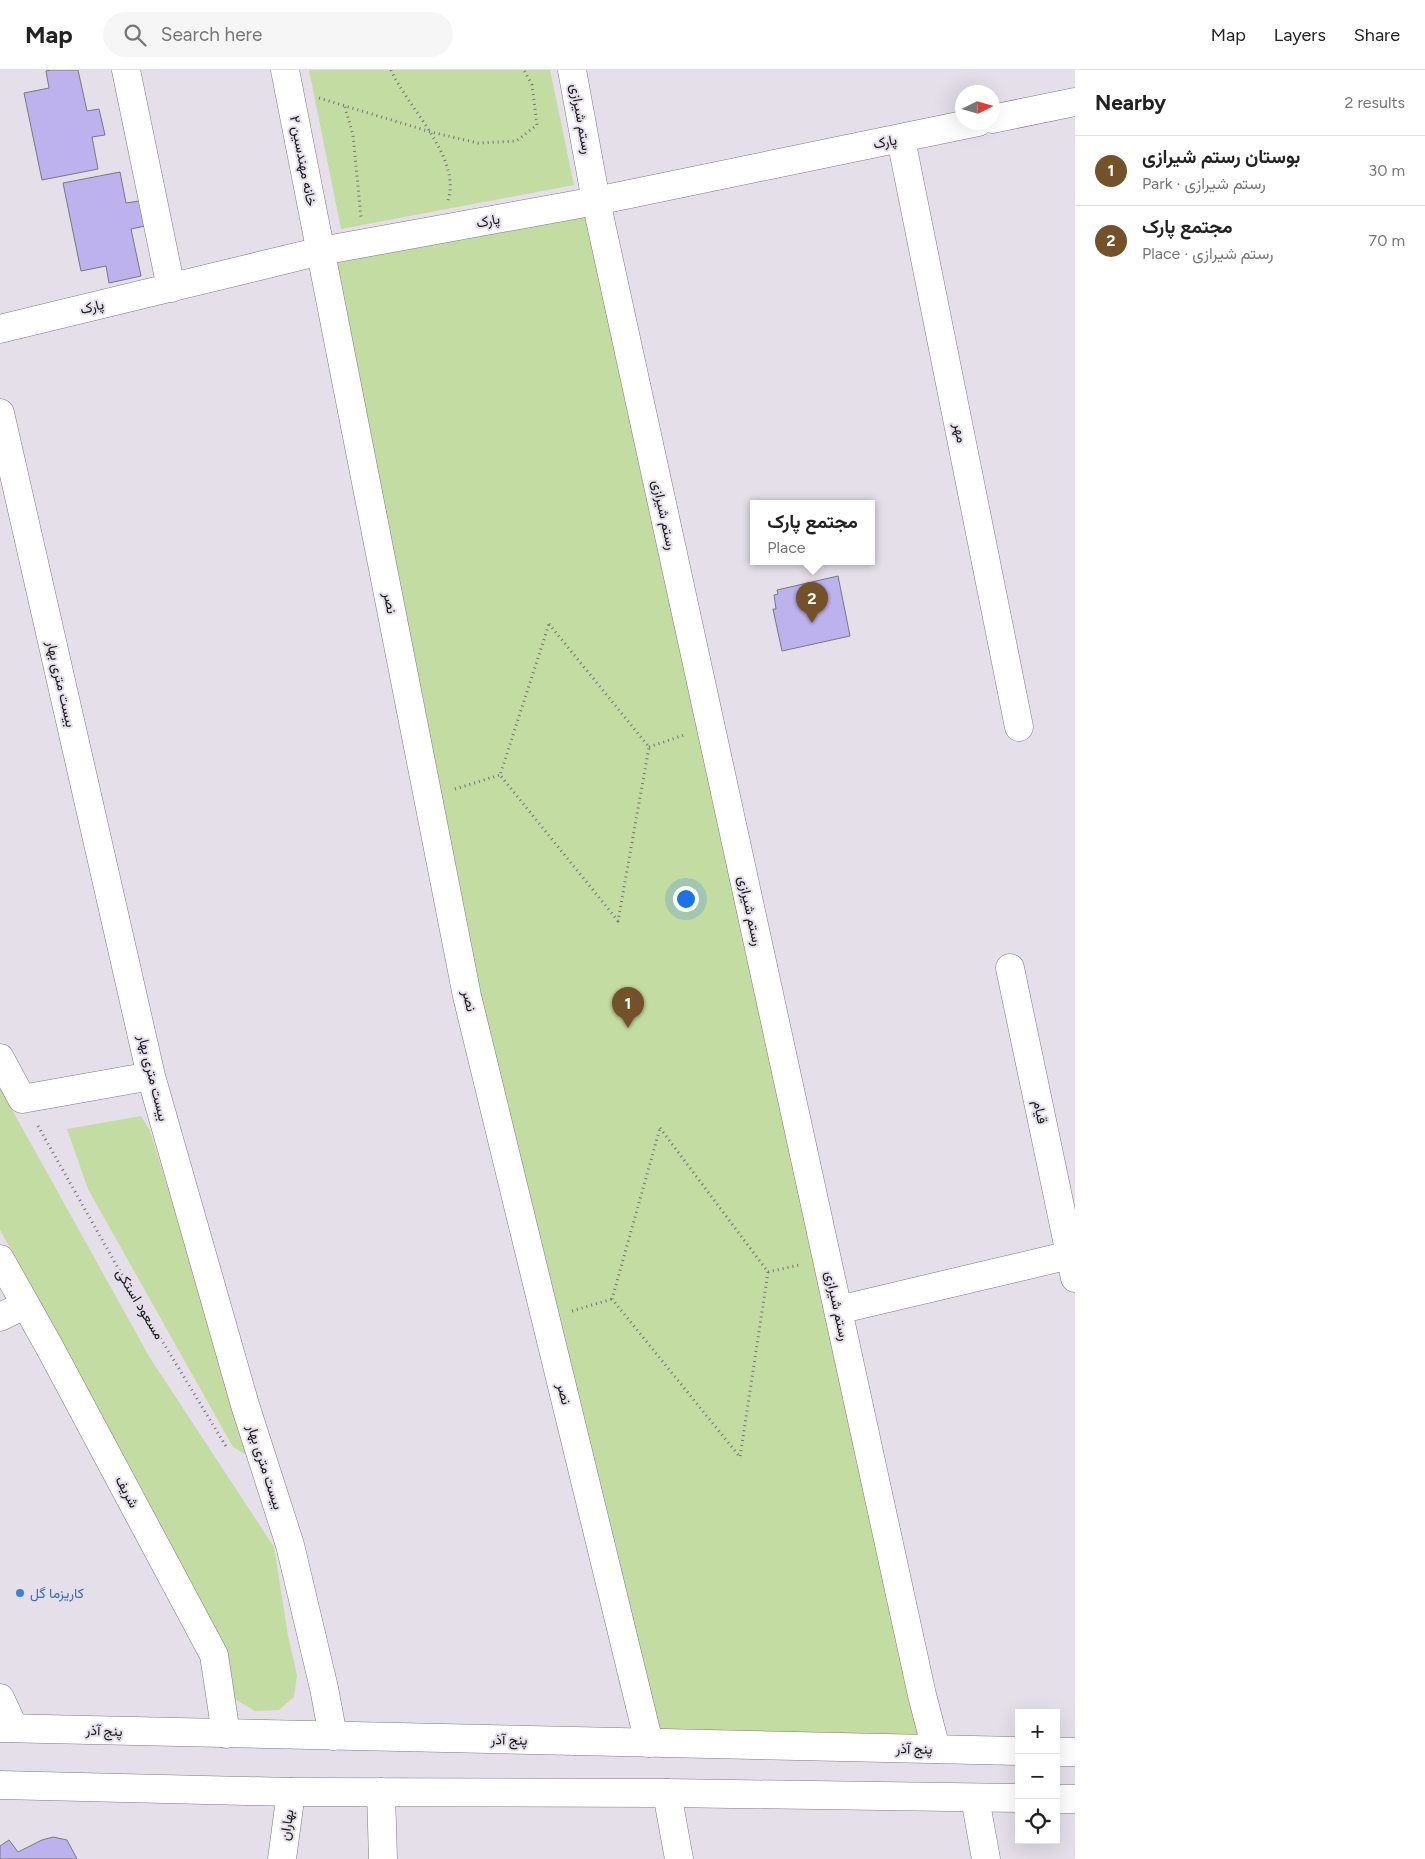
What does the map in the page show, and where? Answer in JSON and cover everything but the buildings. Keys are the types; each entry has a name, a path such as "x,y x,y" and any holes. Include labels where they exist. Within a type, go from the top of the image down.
{"street":[{"path":"126,70 171,288"},
{"name":"خانه مهندسین ۲","path":"285,70 321,251"},
{"name":"رستم شیرازی","path":"572,70 596,200 922,1695 936,1750"},
{"path":"1000,118 1075,102"},
{"name":"پارک","path":"0,329 321,251 596,200 955,127"},
{"name":"مهر","path":"901,139 1019,727"},
{"name":"نصر","path":"321,251 467,996 649,1743"},
{"name":"بیست متری بهار","path":"0,413 151,1076 245,1405 290,1545 324,1688 333,1736"},
{"name":"قیام","path":"838,1310 1073,1266 1010,968"},
{"path":"0,1058 22,1099 151,1076"},
{"name":"شریف","path":"0,1259 214,1655 226,1734"},
{"path":"0,1317 26,1305"},
{"path":"0,1698 7,1728"},
{"name":"پنج آذر","path":"7,1728 1015,1751"},
{"path":"1060,1752 1075,1752"},
{"path":"0,1785 291,1792 667,1793 1015,1798"},
{"name":"بهاران","path":"282,1859 291,1792"},
{"path":"381,1792 383,1859"},
{"path":"667,1793 679,1859"},
{"path":"975,1798 986,1859"},
{"path":"1060,1799 1075,1799"}],"path":[{"path":"391,70 397,84 432,132 448,171 452,190 448,203"},
{"path":"315,97 478,144 516,141 537,125 532,86 524,70"},
{"path":"345,106 353,135 362,225"},
{"path":"549,624 649,747 618,921 500,775 549,624"},
{"path":"649,747 710,726"},
{"path":"428,797 500,775"},
{"name":"مسعود استکی","path":"22,1099 118,1268 229,1451"},
{"path":"660,1128 768,1272 740,1457 612,1299 660,1128"},
{"path":"545,1318 612,1299"}],"green space":[{"path":"309,70 550,70 574,185 341,229"},
{"path":"596,201 936,1749 649,1743 545,1319 321,251"},
{"path":"0,1088 150,1358 274,1547 288,1636 297,1675 294,1697 279,1710 255,1711 235,1699 227,1652 64,1345 0,1230"},
{"path":"141,1116 150,1131 252,1458 233,1447 88,1189 67,1129"}],"place":[{"name":"مجتمع پارک","path":"812,623"},
{"name":"بوستان رستم شیرازی","path":"628,1028"},
{"name":"کاریزما گل","path":"20,1593"}]}
